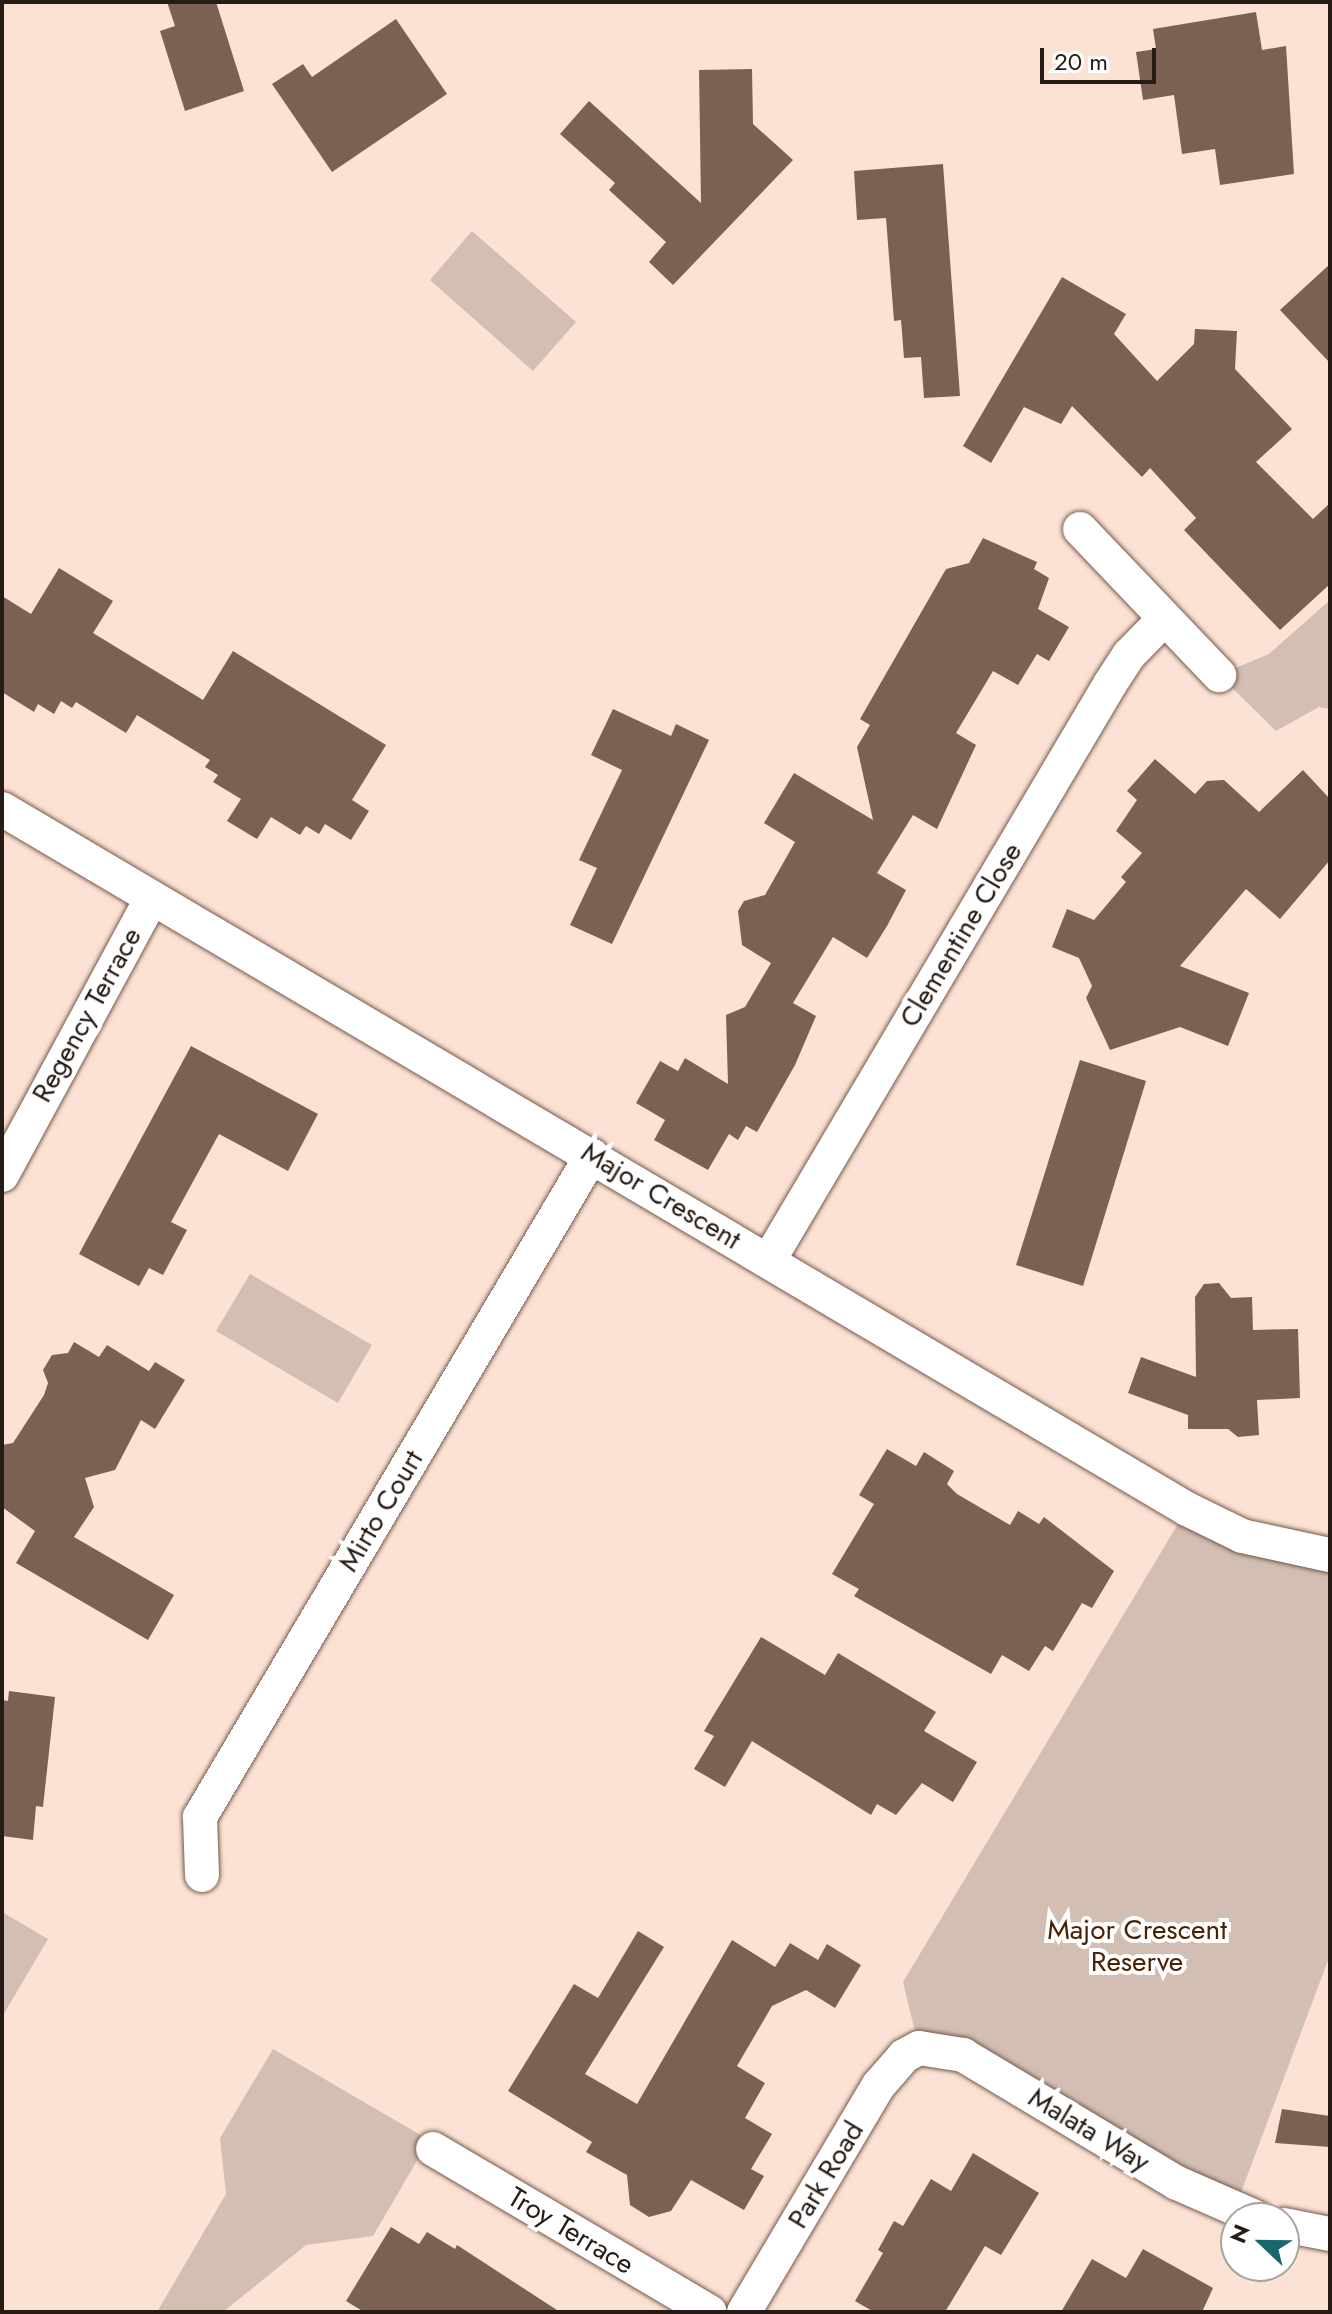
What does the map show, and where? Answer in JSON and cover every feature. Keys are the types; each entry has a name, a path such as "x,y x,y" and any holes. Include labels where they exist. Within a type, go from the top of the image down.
{"street":[{"path":"1080,529 1219,675"},
{"name":"Clementine Close","path":"769,1260 1110,684 1129,655 1164,619"},
{"name":"Major Crescent","path":"2,809 1187,1509 1242,1536 1330,1555"},
{"name":"Regency Terrace","path":"2,1175 49,1079 152,898"},
{"name":"Mirto Court","path":"202,1875 200,1817 592,1155"},
{"name":"Malata Way","path":"919,2048 963,2055 1177,2183 1220,2202"},
{"name":"Park Road","path":"744,2312 879,2085 919,2048"},
{"name":"Troy Terrace","path":"433,2149 710,2312"},
{"path":"1300,2228 1330,2234"}],"green space":[{"path":"472,231 576,322 533,371 430,280"},
{"path":"1330,600 1330,709 1319,707 1276,731 1219,675 1269,654"},
{"path":"250,1274 372,1345 338,1403 216,1331"},
{"name":"Major Crescent Reserve","path":"1187,1509 1330,1555 1330,1955 1237,2202 1220,2204 919,2048 903,1982"},
{"path":"2,1912 48,1939 2,2017"},
{"path":"273,2049 429,2140 373,2236 306,2245 223,2312 157,2312 226,2194 220,2138"}],"building":[{"path":"167,2 216,2 244,91 185,111 160,31 175,26"},
{"path":"1256,12 1262,50 1286,46 1294,174 1220,185 1215,149 1182,154 1174,95 1143,100 1136,52 1156,49 1153,29"},
{"path":"396,19 447,94 332,172 272,84 303,64 312,77"},
{"path":"752,69 753,124 793,160 673,285 649,262 666,242 609,190 615,183 560,134 589,101 701,203 699,70"},
{"path":"943,164 960,396 924,398 921,357 904,358 901,320 894,321 886,218 857,220 854,171"},
{"path":"1330,264 1330,363 1280,310"},
{"path":"1062,277 1126,314 1114,334 1157,381 1194,344 1195,329 1237,331 1235,369 1292,429 1256,462 1313,519 1330,503 1330,584 1280,630 1184,530 1196,518 1150,468 1142,477 1072,406 1061,424 1024,407 991,463 963,446"},
{"path":"983,538 1037,562 1034,569 1049,578 1038,609 1069,627 1049,661 1037,654 1018,685 993,671 956,733 976,745 937,829 913,815 877,873 906,890 887,926 867,958 833,937 793,1003 816,1016 795,1065 757,1132 746,1126 738,1140 729,1134 708,1170 654,1140 665,1120 636,1103 660,1061 678,1071 685,1058 728,1084 726,1015 745,1007 771,963 742,945 738,911 744,901 765,895 795,842 764,823 794,773 873,820 857,747 870,725 860,719 946,569 969,563"},
{"path":"59,568 113,601 93,633 203,700 233,651 386,745 352,800 369,811 351,840 325,824 319,834 306,826 300,835 271,817 257,839 227,821 241,799 213,782 218,775 205,767 210,760 137,715 126,733 76,702 72,708 61,701 54,714 38,704 34,712 2,692 2,596 31,614"},
{"path":"613,709 671,736 676,724 709,740 612,944 570,925 597,868 579,860 622,770 591,755"},
{"path":"1155,759 1195,794 1207,781 1224,780 1259,812 1303,770 1330,799 1330,860 1280,919 1246,889 1180,966 1249,993 1228,1046 1180,1027 1110,1050 1086,998 1092,986 1079,958 1052,947 1067,909 1094,920 1126,882 1121,877 1142,853 1116,831 1137,800 1127,791"},
{"path":"191,1046 318,1114 288,1171 219,1134 171,1222 187,1230 163,1275 149,1268 139,1286 79,1254"},
{"path":"1080,1060 1146,1081 1083,1286 1016,1265"},
{"path":"1219,1283 1231,1298 1252,1297 1253,1330 1298,1329 1300,1398 1257,1400 1259,1435 1238,1437 1228,1429 1188,1429 1188,1415 1128,1393 1141,1357 1196,1377 1195,1297 1204,1284"},
{"path":"74,1342 99,1357 107,1345 149,1371 155,1362 185,1380 155,1429 141,1420 115,1470 85,1478 94,1507 74,1537 174,1595 148,1640 16,1563 35,1531 2,1507 2,1445 13,1443 44,1395 48,1383 43,1370 52,1355 68,1353"},
{"path":"887,1449 916,1466 924,1452 954,1471 947,1484 957,1494 1010,1525 1018,1511 1039,1524 1044,1517 1114,1571 1092,1608 1082,1603 1053,1651 1045,1646 1029,1671 1002,1655 991,1674 854,1596 859,1589 832,1574 874,1504 859,1495"},
{"path":"761,1637 825,1675 838,1653 936,1712 924,1731 977,1762 953,1802 922,1783 896,1815 877,1804 871,1815 752,1741 725,1787 694,1769 714,1736 704,1731"},
{"path":"9,1691 55,1697 43,1807 36,1806 33,1840 2,1836 2,1700 8,1701"},
{"path":"638,1931 664,1947 585,2074 637,2104 732,1940 775,1967 790,1943 818,1960 827,1944 861,1965 835,2008 806,1990 772,2006 737,2066 765,2083 745,2118 772,2134 751,2169 764,2176 744,2210 691,2180 671,2211 649,2217 630,2205 627,2175 586,2152 592,2142 508,2091 574,1984 598,1998"},
{"path":"1282,2109 1330,2116 1330,2147 1275,2143"},
{"path":"973,2153 1039,2193 1001,2255 985,2246 945,2312 874,2312 855,2301 883,2253 878,2250 894,2221 903,2226 931,2179 951,2191"},
{"path":"391,2227 419,2244 427,2232 455,2249 457,2245 560,2312 364,2312 346,2301"},
{"path":"1143,2249 1213,2288 1202,2312 1061,2312 1092,2259 1126,2278"}]}
